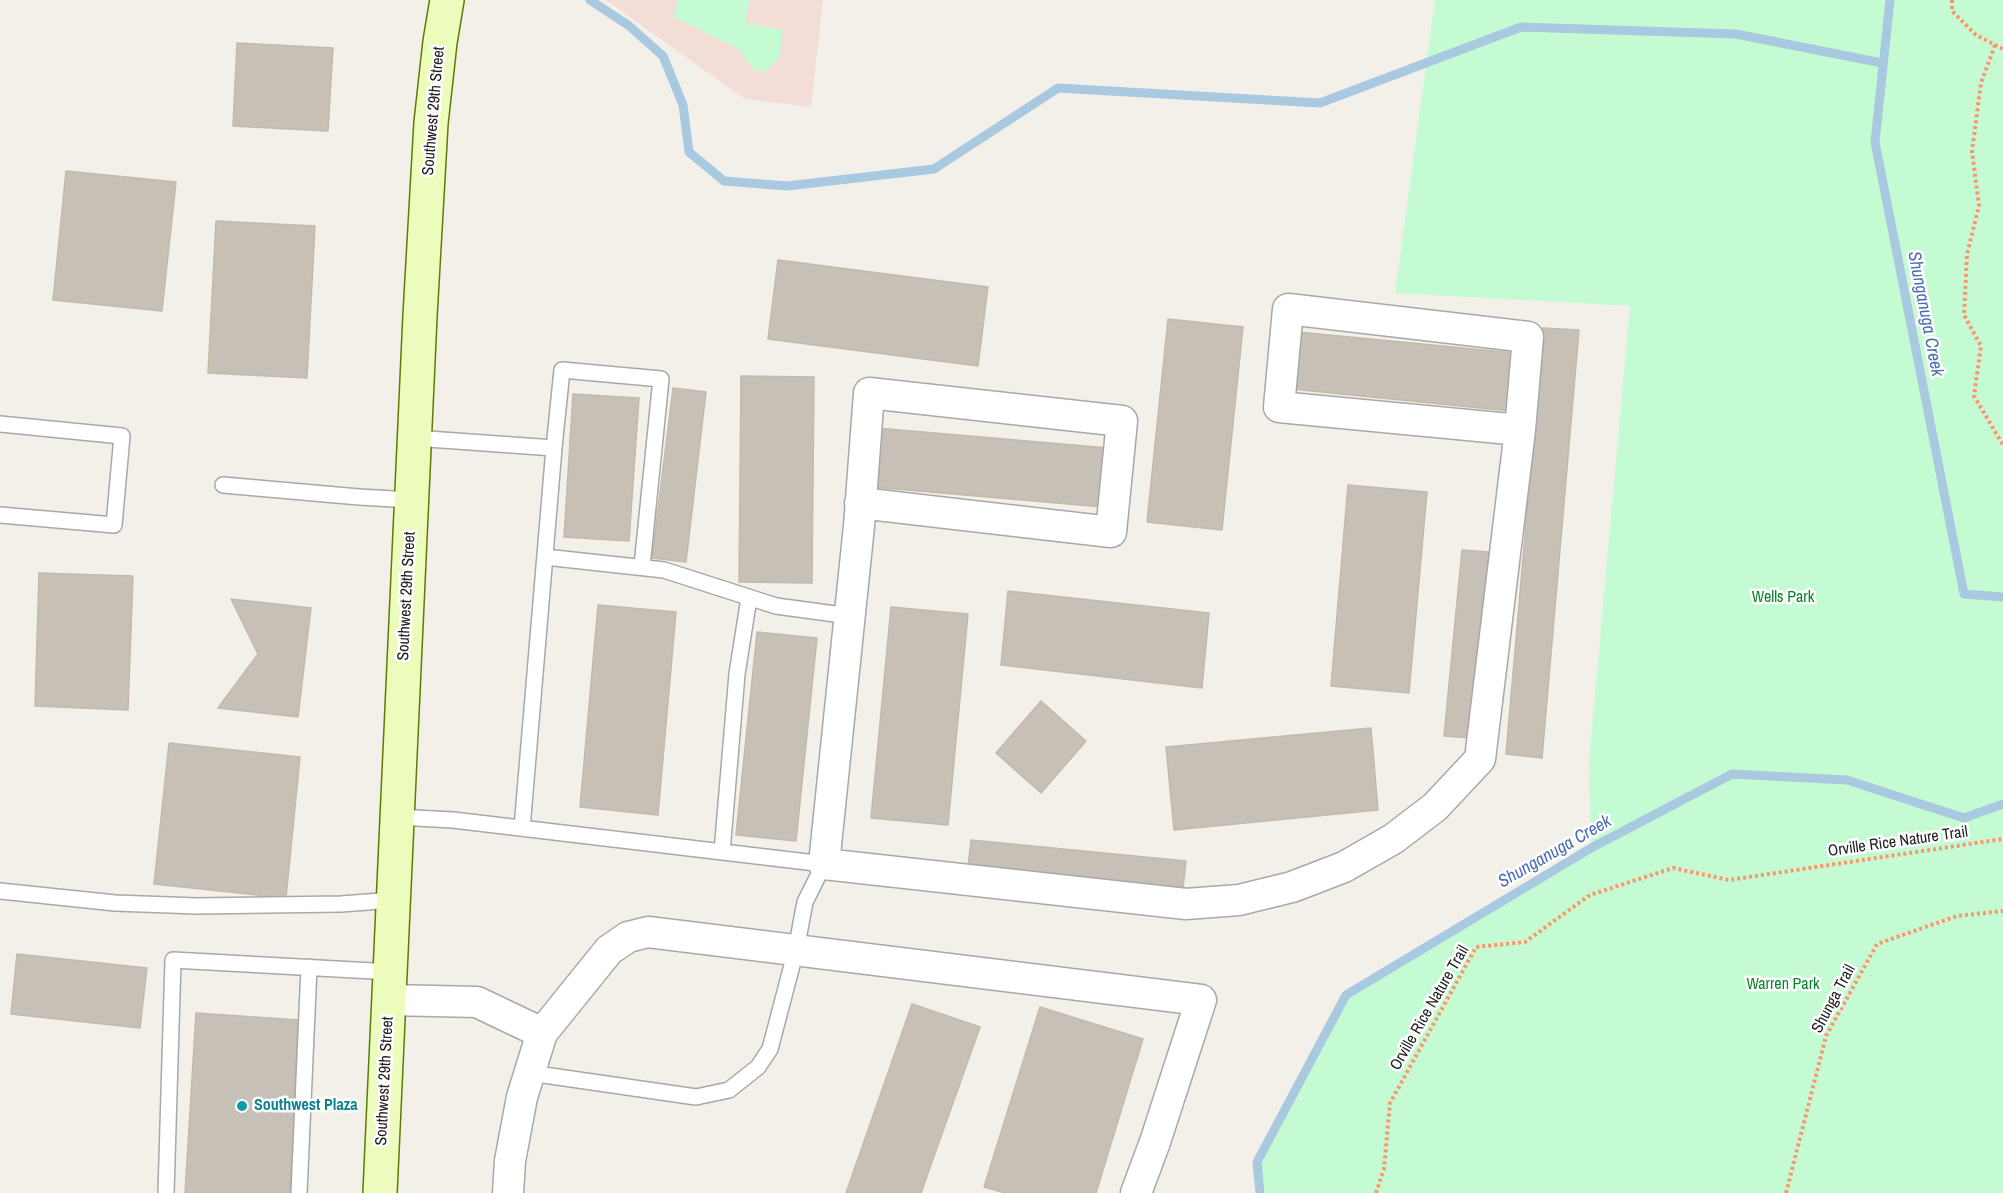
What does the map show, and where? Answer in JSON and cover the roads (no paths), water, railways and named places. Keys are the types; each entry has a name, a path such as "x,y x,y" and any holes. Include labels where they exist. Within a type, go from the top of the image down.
{"main road":[{"name":"Southwest 29th Street","path":"381,1193 411,500 431,123 447,0"}],"street":[{"path":"860,503 1111,532 1122,420 869,393 850,616 824,864 1186,904 1239,900 1292,887 1344,867 1393,839 1435,807 1480,759 1520,430 1528,337 1288,309 1279,407 1520,430"},
{"path":"508,1193 510,1161 522,1097 542,1033 609,950 628,937 648,932 1201,1000 1136,1193"},
{"path":"390,986 477,1002 542,1033"}],"lane":[{"path":"522,828 562,370 661,379 642,566"},
{"path":"0,424 122,435 114,525 0,515"},
{"path":"414,438 554,448"},
{"path":"224,485 411,500"},
{"path":"545,557 664,570 776,606 850,616"},
{"path":"722,852 737,674 749,598"},
{"path":"397,818 453,820 824,864 805,902 796,950 770,1049 758,1068 729,1090 696,1097 530,1072"},
{"path":"0,891 115,903 197,906 341,904 394,900"},
{"path":"166,1193 173,960 309,967 390,986"},
{"path":"299,1193 309,967"}],"waterway":[{"path":"590,0 628,25 663,56 683,105 689,152 724,181 787,186 934,169 1058,88 1320,103 1521,27 1736,34 1882,63"},
{"name":"Shunganuga Creek","path":"1890,0 1875,142 1964,594 2003,597"},
{"name":"Shunganuga Creek","path":"1260,1193 1257,1162 1346,995 1591,848 1732,774 1847,780 1964,818 2003,804"}],"place":[{"name":"Southwest Plaza","path":"242,1106"}],"park label":[{"name":"Wells Park","path":"1783,598"},
{"name":"Warren Park","path":"1783,985"}]}
